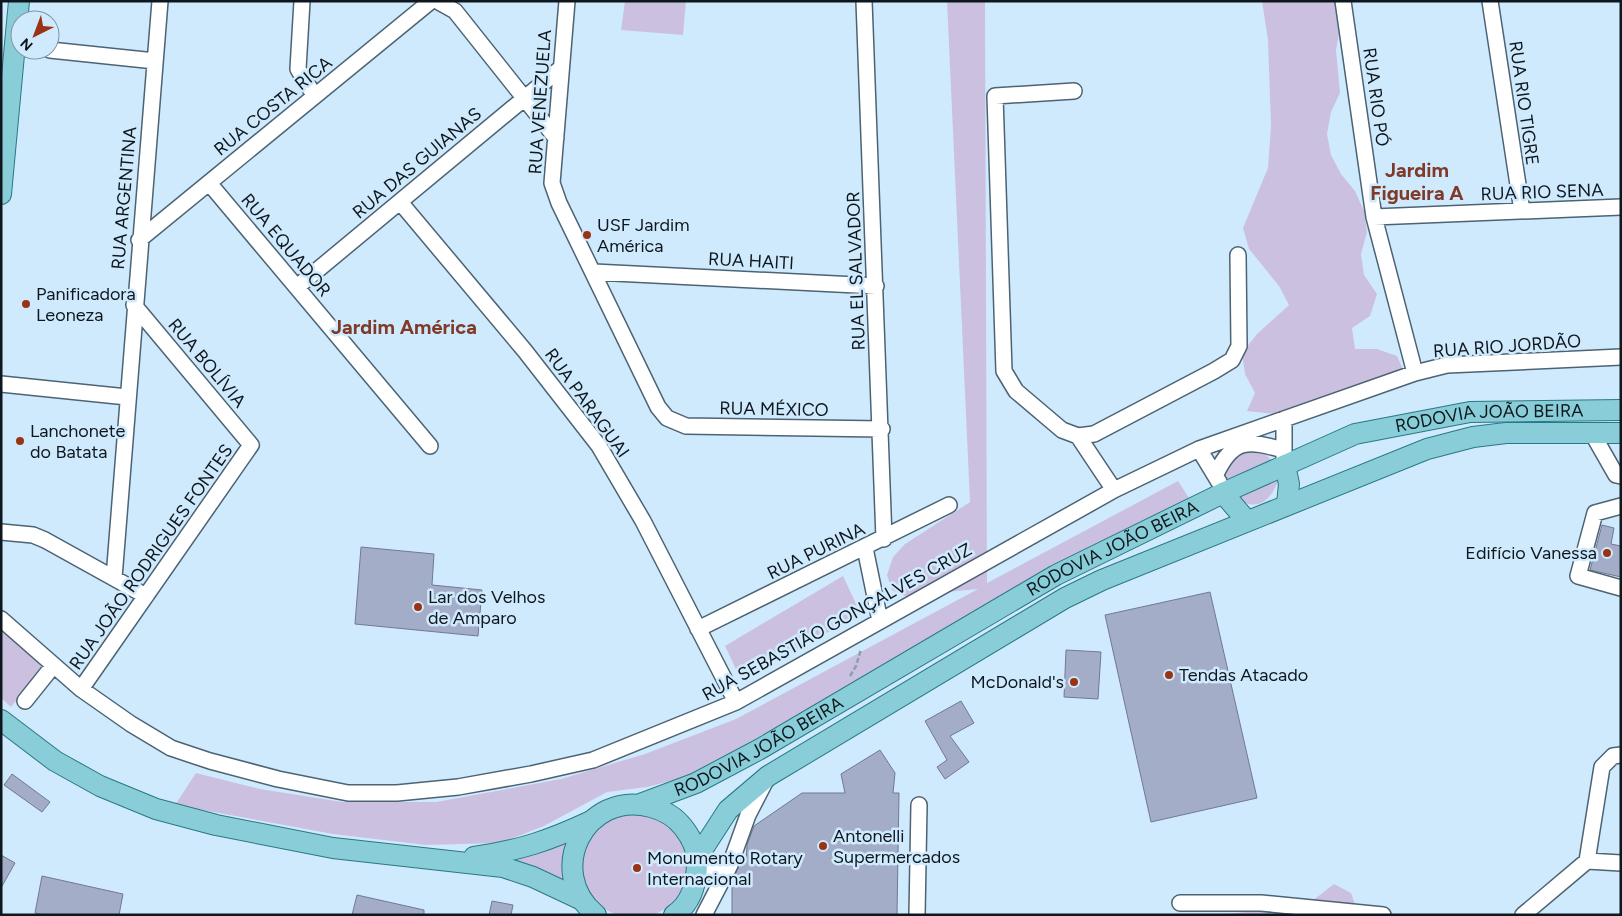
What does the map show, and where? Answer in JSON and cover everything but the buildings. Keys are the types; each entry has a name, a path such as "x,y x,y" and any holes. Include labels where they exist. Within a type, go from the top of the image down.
{"main road":[{"path":"2,188 11,60"},
{"name":"RODOVIA JOÃO BEIRA","path":"640,804 712,775 760,749 1056,575 1223,493 1284,457 1355,434 1470,412 1621,410"},
{"name":"RODOVIA JOÃO BEIRA","path":"697,858 728,810 768,776 1065,598 1102,580 1246,520 1427,449 1472,437 1506,434 1621,433"},
{"path":"1284,457 1289,484 1287,504"},
{"path":"1223,493 1246,520"},
{"path":"4,723 55,760 100,786 156,809 216,825 333,848 447,860 510,870 533,877 590,909"},
{"path":"447,860 505,852 545,842 591,821 606,810 622,804 640,804 661,809 678,821 691,838 697,858 697,879 690,897 676,914"},
{"path":"590,909 574,880 572,858 578,838 591,821"}],"street":[{"name":"RUA ARGENTINA","path":"114,578 139,240 160,1"},
{"path":"302,1 298,69 314,95"},
{"name":"RUA COSTA RICA","path":"139,240 431,1"},
{"path":"437,1 455,10 556,138"},
{"name":"RUA VENEZUELA","path":"566,1 552,183 559,203 658,407 667,418"},
{"name":"RUA EL SALVADOR","path":"864,1 882,429 884,538"},
{"name":"RUA RIO PÓ","path":"1344,1 1374,217 1416,373"},
{"name":"RUA RIO TIGRE","path":"1490,1 1522,211"},
{"path":"60,51 155,61"},
{"name":"RUA DAS GUIANAS","path":"297,287 561,68"},
{"path":"1074,91 995,96 1004,371 1016,391 1062,430 1078,436 1094,434 1232,360 1238,346 1238,255"},
{"name":"RUA EQUADOR","path":"209,183 430,446"},
{"name":"RUA PARAGUAI","path":"400,202 525,351 600,446 643,520 736,702"},
{"name":"RUA RIO SENA","path":"1374,217 1621,207"},
{"name":"RUA HAITI","path":"594,272 876,286"},
{"name":"RUA BOLÍVIA","path":"134,305 251,446"},
{"name":"RUA RIO JORDÃO","path":"1200,449 1416,373 1447,365 1621,357"},
{"path":"1,384 128,397"},
{"name":"RUA MÉXICO","path":"667,418 686,426 882,429"},
{"path":"1216,474 1222,460 1236,446 1256,442 1284,457 1284,419"},
{"path":"1592,433 1616,475 1621,476"},
{"path":"1078,436 1114,490"},
{"name":"RUA JOÃO RODRIGUES FONTES","path":"81,690 251,446"},
{"path":"1200,449 1216,474 1223,493"},
{"name":"RUA SEBASTIÃO GONÇALVES CRUZ","path":"1,619 7,627 81,690 171,748 210,761 278,779 358,793 397,793 458,787 594,760 736,702 1114,490 1200,449"},
{"name":"RUA PURINA","path":"698,629 949,505"},
{"path":"1621,506 1595,513 1578,576 1621,588"},
{"path":"1,532 33,535 45,540 146,596"},
{"path":"865,548 874,625"},
{"path":"25,702 53,666"},
{"path":"1523,915 1587,861 1602,767 1613,756 1621,755"},
{"path":"704,915 730,865 748,815 768,776"},
{"path":"918,915 919,805"},
{"path":"1587,861 1621,863"},
{"path":"697,879 711,869 730,865"},
{"path":"1180,903 1261,902 1382,915"}],"path":[{"path":"848,680 874,625"}],"shaded area":[{"path":"625,1 686,1 683,35 621,30"},
{"path":"947,1 985,1 987,583 1178,481 1189,498 1086,550 690,776 647,787 607,792 544,826 500,843 426,845 333,834 175,805 196,773 260,789 342,802 436,802 561,779 645,754 736,719 978,589 905,596 892,590 887,575 893,557 905,544 970,502"},
{"path":"1262,1 1336,1 1340,28 1336,50 1340,93 1331,112 1327,134 1331,155 1341,174 1355,191 1364,211 1367,232 1361,254 1364,275 1377,294 1370,316 1352,328 1355,349 1377,349 1397,356 1406,376 1285,415 1247,411 1255,393 1245,374 1242,353 1257,334 1289,305 1279,286 1249,249 1243,228 1268,168 1271,125 1268,40"},
{"path":"1237,449 1262,450 1271,460 1222,483 1224,466"},
{"path":"1280,477 1268,499 1262,502 1250,504 1233,497"},
{"path":"843,576 861,614 741,680 725,646"},
{"path":"1,631 10,634 44,666 11,707 1,698"},
{"path":"635,812 655,816 672,828 684,845 688,865 684,885 672,902 655,914 635,918 615,914 598,902 586,885 582,865 586,845 598,828 615,816"},
{"path":"570,837 569,885 480,860"},
{"path":"1334,884 1351,893 1359,915 1219,915 1307,905"}],"place":[{"name":"USF Jardim América","path":"587,235"},
{"name":"Panificadora Leoneza","path":"26,304"},
{"name":"Lanchonete do Batata","path":"20,441"},
{"name":"Edifício Vanessa","path":"1607,553"},
{"name":"Lar dos Velhos de Amparo","path":"418,607"},
{"name":"Tendas Atacado","path":"1169,675"},
{"name":"McDonald's","path":"1074,682"},
{"name":"Antonelli Supermercados","path":"823,846"},
{"name":"Monumento Rotary Internacional","path":"637,868"}],"district":[{"name":"Jardim Figueira A","path":"1417,182"},
{"name":"Jardim América","path":"404,327"}]}
